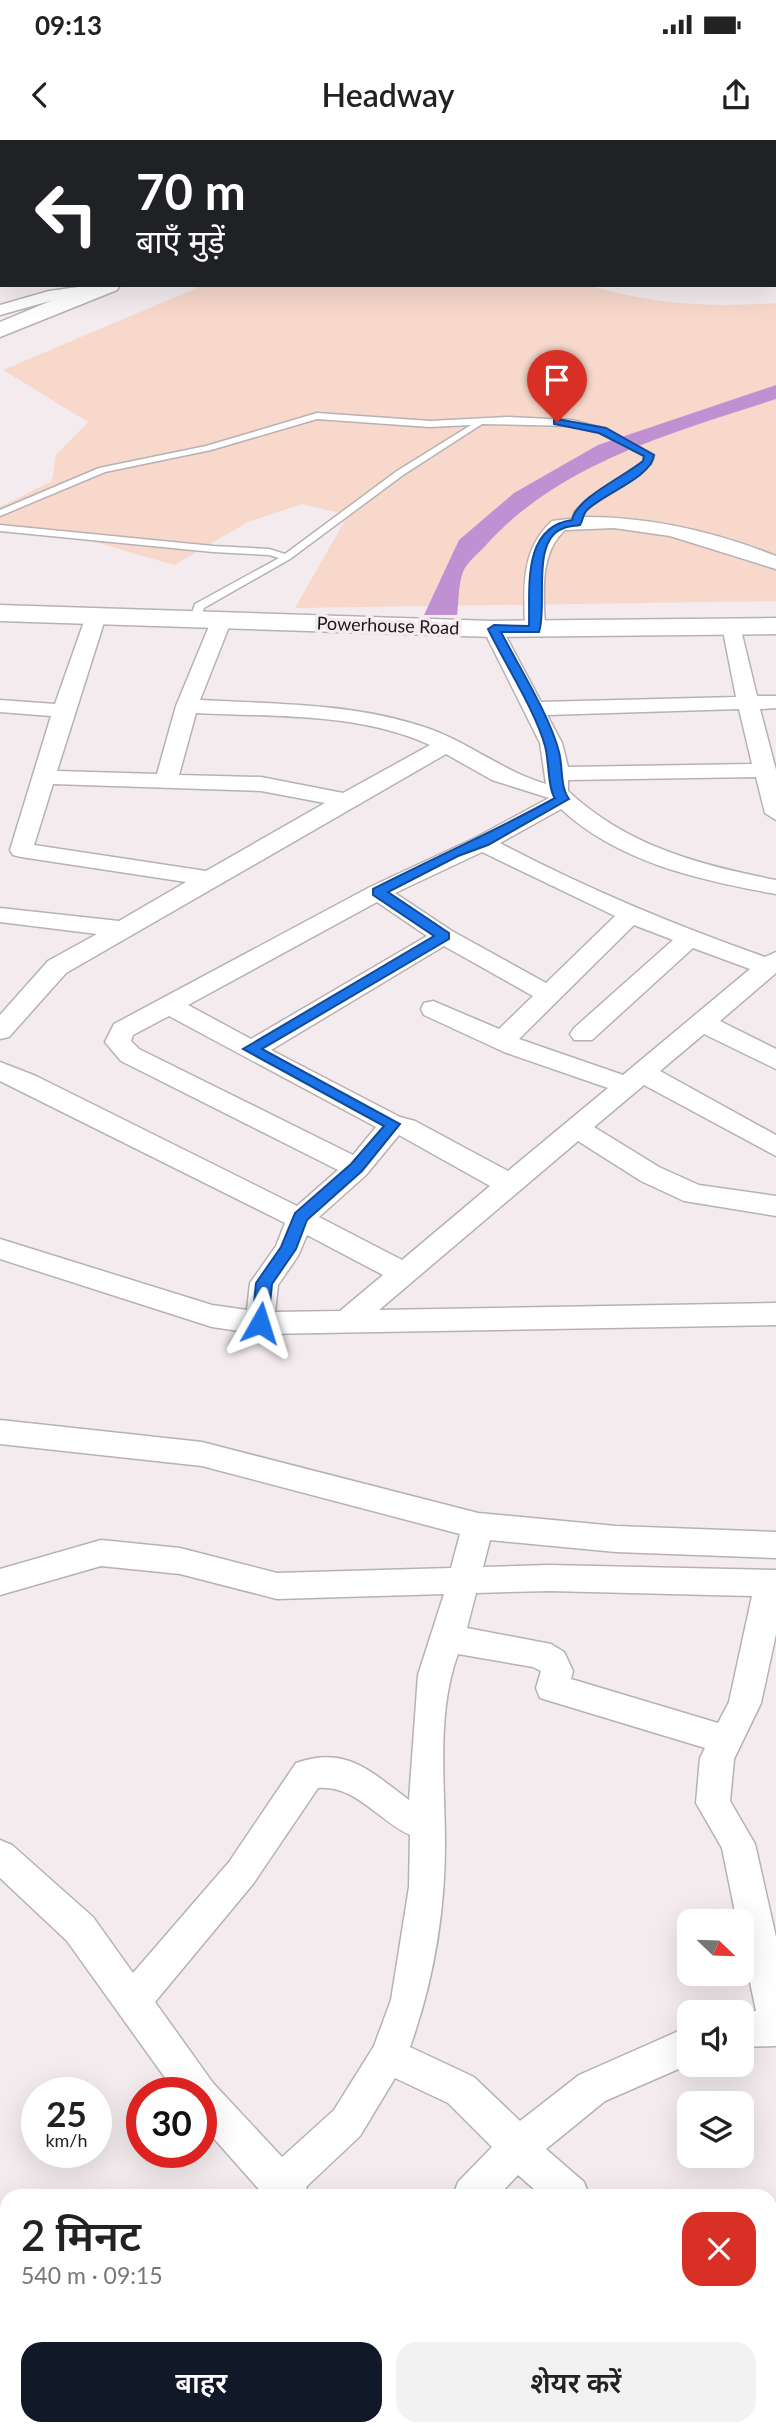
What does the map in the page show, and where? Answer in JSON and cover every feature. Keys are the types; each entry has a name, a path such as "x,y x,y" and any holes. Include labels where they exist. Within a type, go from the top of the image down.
{"main road":[{"path":"0,330 105,287"},
{"name":"Powerhouse Road","path":"0,613 535,629 776,626"}],"street":[{"path":"0,310 49,296 105,287"},
{"path":"535,629 537,555 551,531 559,525 622,525 677,533 737,547 776,563"},
{"path":"96,615 44,777 10,849 211,879"},
{"path":"166,781 208,619"},
{"path":"732,626 747,701 768,766 776,813"},
{"path":"487,628 551,743 559,789 578,815 640,853 776,887"},
{"path":"531,709 776,702"},
{"path":"0,706 64,711"},
{"path":"187,706 376,721 430,736 489,773 526,786 559,789 768,766"},
{"path":"0,1031 57,967 346,800 447,746"},
{"path":"44,777 261,784 346,800"},
{"path":"357,1168 130,1055 118,1042 122,1030 378,892 454,853 483,843 559,789"},
{"path":"483,843 536,873 689,939 772,963"},
{"path":"378,892 444,936 549,995"},
{"path":"502,1041 631,914"},
{"path":"0,915 122,929"},
{"path":"251,1049 444,936"},
{"path":"583,1034 689,939"},
{"path":"346,1322 772,963"},
{"path":"169,1005 393,1124 407,1127 509,1184"},
{"path":"433,1009 502,1041 634,1079 776,1147"},
{"path":"702,1022 776,1060"},
{"path":"0,1071 301,1217 404,1273"},
{"path":"260,1323 264,1283 288,1249 301,1217 357,1168 393,1124"},
{"path":"576,1128 650,1174 694,1194 776,1206"},
{"path":"0,1249 212,1316 260,1323 776,1314"},
{"path":"0,1432 202,1454 478,1526 616,1539 774,1563"},
{"path":"287,2189 347,2123 388,2056 409,2000 426,1887 425,1785 434,1675 448,1639 478,1526"},
{"path":"0,1581 101,1553 180,1561 277,1586 464,1582 774,1563"},
{"path":"774,1563 769,1631 745,1703 717,1758 713,1803 738,1844 776,2018"},
{"path":"448,1639 540,1654 553,1662 557,1671 552,1688 726,1740"},
{"path":"132,2002 241,1873 308,1774 329,1771 351,1775 374,1790 397,1811 427,1826"},
{"path":"0,1856 80,1929 187,2077"},
{"path":"754,2029 776,2028"},
{"path":"479,2189 517,2148 592,2088 677,2051"},
{"path":"388,2056 461,2090 500,2126 517,2148 562,2189"},
{"path":"217,2114 285,2189"}],"lane":[{"path":"0,513 102,470 208,448 317,416 430,424 542,420 603,431 649,455 648,462 585,506 578,513 576,523"},
{"path":"208,619 199,606 287,557 400,474 481,422"},
{"path":"0,528 213,549 235,548 287,557"}],"shaded area":[{"path":"199,287 595,287 635,297 681,303 776,303 776,601 295,608 348,515 302,504 248,522 174,565 95,542 0,530 0,507 52,481 56,455 88,422 3,370"},
{"path":"776,385 776,399 621,453 549,491 517,516 467,565 460,582 457,615 424,615 459,540 514,493 598,445"}],"route":[{"path":"260,1323 264,1283 288,1249 301,1217 357,1168 393,1124 251,1049 444,936 378,892 454,853 483,843 563,799 557,793 557,769 551,743 531,709 494,629 535,629 537,555 551,531 559,525 576,523 578,513 585,506 636,472 648,462 649,455 640,448 592,427 557,422"}]}
